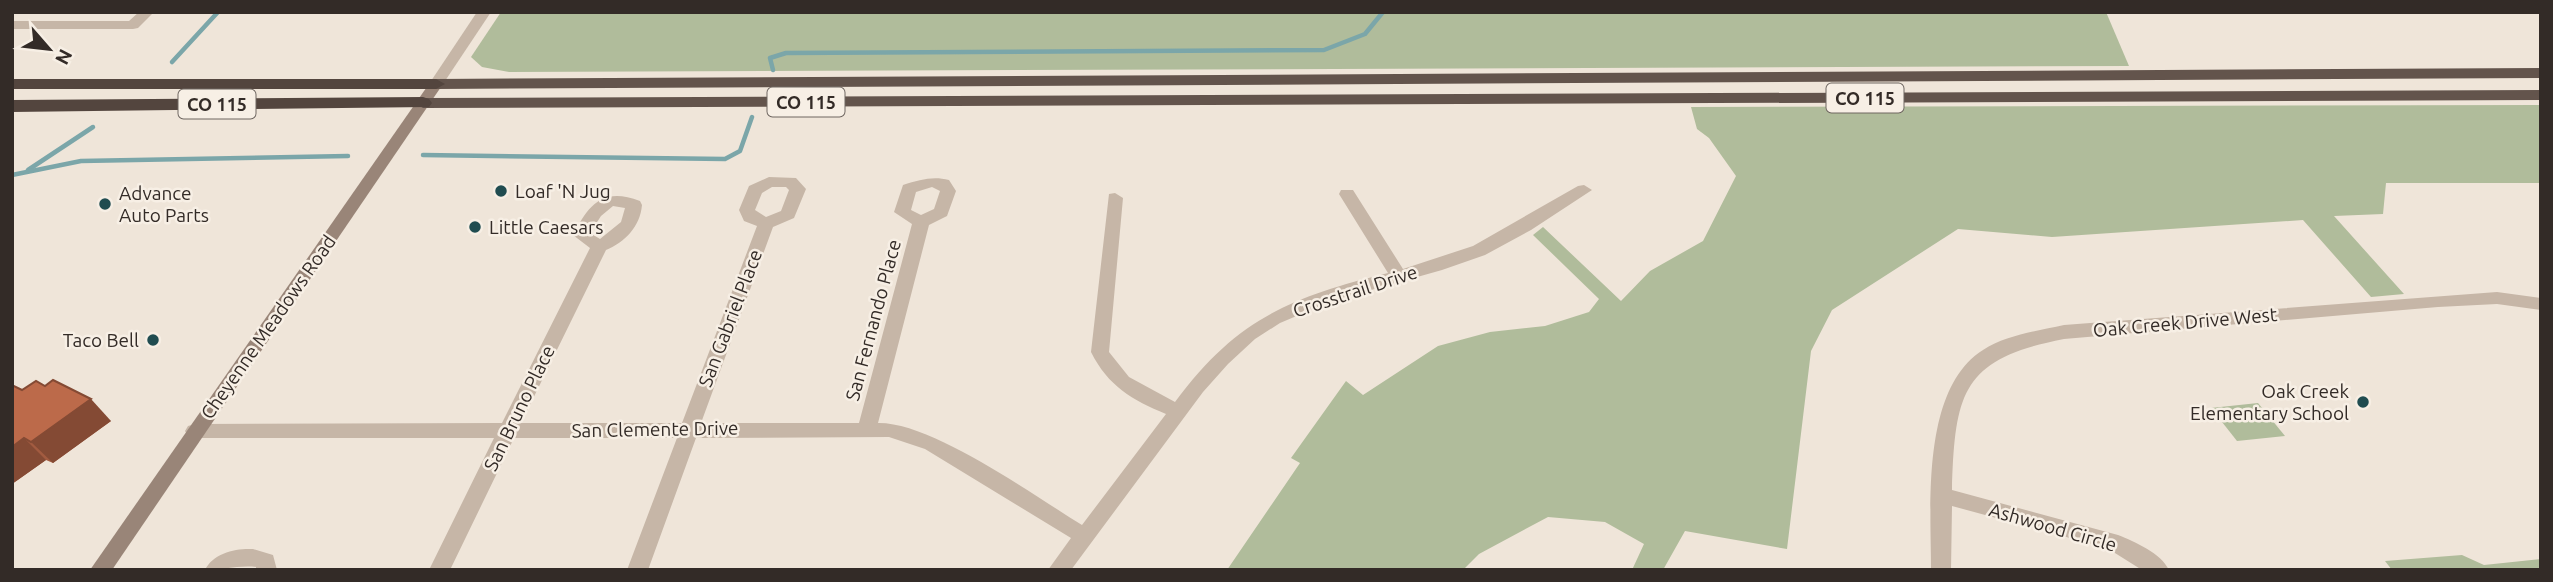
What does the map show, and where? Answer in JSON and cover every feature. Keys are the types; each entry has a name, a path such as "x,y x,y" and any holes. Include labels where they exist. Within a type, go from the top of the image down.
{"highway":[{"name":"CO 115","path":"12,84 830,84 1513,76 2541,73"},
{"name":"CO 115","path":"12,106 1190,103 1517,98 2541,95"}],"main road":[{"name":"Cheyenne Meadows Road","path":"100,570 436,84"}],"street":[{"path":"12,16 16,12"},
{"path":"12,25 133,26 147,12"},
{"path":"436,84 484,12"},
{"name":"Crosstrail Drive","path":"1058,570 1086,537 1178,411 1233,348 1265,324 1315,300 1482,250 1517,233 1553,206 1584,190"},
{"path":"1347,194 1398,275"},
{"path":"1115,198 1100,352 1109,371 1123,385 1178,411"},
{"name":"San Fernando Place","path":"867,428 921,222"},
{"name":"San Gabriel Place","path":"637,570 766,224"},
{"name":"San Bruno Place","path":"439,570 599,246"},
{"name":"Oak Creek Drive West","path":"1941,570 1942,495 1947,418 1952,398 1961,381 1974,366 2008,344 2064,332 2438,301 2497,298 2541,303"},
{"name":"San Clemente Drive","path":"195,431 688,428 889,430 932,444 1086,537"},
{"name":"Ashwood Circle","path":"1942,495 2111,541 2129,549 2159,570"},
{"path":"215,570 236,558 266,561 267,570"}],"green space":[{"path":"501,12 2106,12 2129,66 509,72 482,67 471,57"},
{"path":"2541,105 2541,183 2386,183 2383,214 2334,216 2404,294 2371,297 2303,220 2052,237 1958,229 1832,310 1811,351 1787,549 1685,531 1663,570 1632,570 1644,544 1605,522 1548,517 1479,554 1463,570 1227,570 1300,463 1291,458 1346,381 1363,395 1438,346 1490,332 1545,326 1589,312 1599,299 1533,235 1543,227 1621,301 1650,271 1703,241 1736,176 1709,138 1697,129 1691,107"},
{"path":"2258,403 2285,436 2237,441 2211,408"},
{"path":"2462,555 2484,565 2541,559 2541,570 2392,570 2385,561"}],"building":[{"path":"53,380 91,399 31,442 24,438 12,447 12,385 22,390 36,381 45,386"}],"waterway":[{"path":"172,62 218,12"},
{"path":"773,70 770,58 786,53 1324,50 1365,34 1383,12"},
{"path":"423,155 725,159 740,151 752,117"},
{"path":"28,170 93,127"},
{"path":"12,175 81,161 348,156"}],"place":[{"name":"Loaf 'N Jug","path":"501,191"},
{"name":"Advance Auto Parts","path":"105,204"},
{"name":"Little Caesars","path":"475,227"},
{"name":"Taco Bell","path":"153,340"},
{"name":"Oak Creek Elementary School","path":"2363,402"}]}
